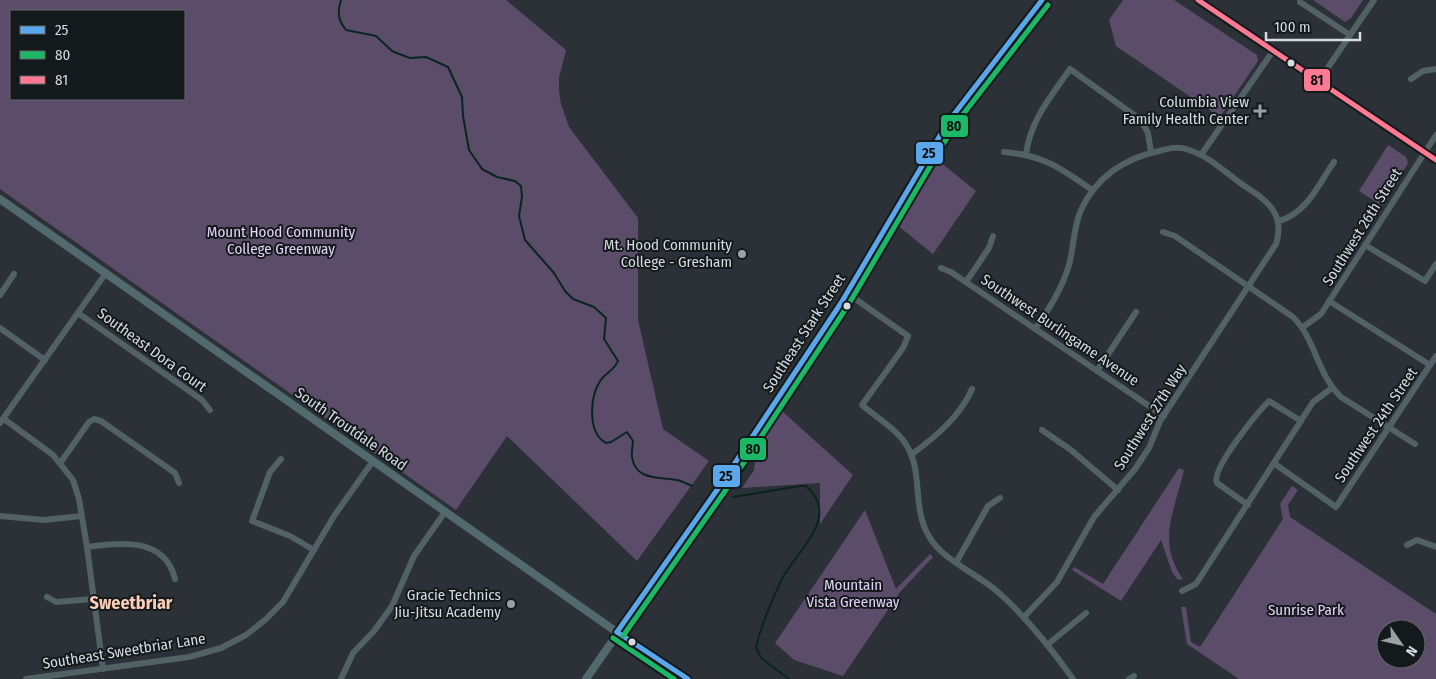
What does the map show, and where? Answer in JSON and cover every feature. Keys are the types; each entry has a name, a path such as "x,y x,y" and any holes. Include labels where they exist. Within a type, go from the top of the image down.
{"main road":[{"name":"Southeast Stark Street","path":"586,679 717,490 847,293 944,128 1042,0"},
{"path":"1198,0 1436,160"},
{"name":"South Troutdale Road","path":"0,199 445,512 688,679"}],"street":[{"path":"1318,82 1374,0"},
{"path":"1300,2 1350,35"},
{"path":"1201,156 1273,51"},
{"path":"1026,154 1034,123 1070,69 1141,120 1148,133 1151,152"},
{"path":"1412,79 1423,71 1436,69"},
{"name":"Southwest 26th Street","path":"1303,327 1317,318 1329,302 1436,134"},
{"path":"1035,328 1055,298 1065,278 1078,219 1092,190 1118,166 1151,152 1180,148 1201,156 1270,204 1279,221 1292,217 1300,211 1334,162"},
{"path":"1004,152 1026,154 1057,165 1092,190"},
{"name":"Southwest 27th Way","path":"1024,616 1057,582 1094,518 1144,455 1164,416 1276,244 1279,221"},
{"path":"1163,232 1175,236 1277,304 1303,327 1322,371 1332,388 1341,397 1415,444"},
{"path":"966,282 989,248 993,236"},
{"path":"1366,245 1425,281 1436,264"},
{"name":"Southwest Burlingame Avenue","path":"941,268 951,272 1164,416"},
{"path":"103,669 87,547 73,480 61,462 43,446 2,421 106,273"},
{"path":"0,295 14,274"},
{"path":"847,293 908,336 903,348 862,405 892,429 907,446 916,472 918,509 930,539 939,549 997,591 1024,616 1073,679"},
{"path":"1329,302 1430,365"},
{"path":"1097,371 1136,312"},
{"name":"Southeast Dora Court","path":"78,313 202,400 210,410"},
{"path":"0,328 45,360"},
{"name":"Southwest 24th Street","path":"1275,464 1336,507 1436,356"},
{"path":"1182,591 1196,584 1275,464 1313,402 1332,388"},
{"path":"911,455 955,416 967,400 972,389"},
{"path":"1248,505 1217,484 1216,475 1253,417 1269,401 1301,421"},
{"path":"61,462 89,422 94,419 101,420 175,473 179,482"},
{"path":"1042,430 1071,450 1118,490"},
{"path":"280,459 270,472 252,521 290,536 314,550"},
{"name":"Southeast Sweetbriar Lane","path":"28,679 189,657 221,648 236,641 266,619 283,602 334,516 374,461"},
{"path":"957,561 988,506 1000,498"},
{"path":"341,679 353,653 374,632 392,606 414,556 445,512"},
{"path":"0,516 44,520 82,516"},
{"path":"1407,545 1417,540 1436,547"},
{"path":"87,547 116,543 140,545 155,551 167,560 172,566 175,579"},
{"path":"47,597 56,602 93,598"},
{"path":"1047,645 1086,613"}],"green space":[{"name":"Mount Hood Community College Greenway","path":"0,0 506,0 566,50 559,78 559,91 561,104 569,127 638,218 638,320 663,429 709,461 637,561 507,436 456,510 0,189"},
{"path":"1123,0 1174,0 1257,55 1258,61 1220,117 1116,46 1109,20"},
{"path":"1313,0 1363,0 1351,18 1345,22"},
{"path":"1388,145 1406,157 1408,163 1382,206 1359,191"},
{"path":"939,161 976,191 933,254 897,225"},
{"path":"782,411 853,475 820,524 820,483 742,488 754,470 757,446"},
{"path":"1179,468 1184,470 1173,512 1169,539 1170,552 1183,579 1178,580 1172,572 1161,540 1121,601 1072,570 1074,567 1103,584"},
{"name":"Sunrise Park","path":"1292,486 1298,490 1288,505 1290,517 1436,614 1436,679 1239,679 1187,644 1181,607 1186,607 1191,642 1200,647 1283,519 1280,504"},
{"name":"Mountain Vista Greenway","path":"865,510 896,589 930,554 933,557 900,592 843,676 794,660 775,643"}],"waterway":[{"path":"341,0 339,16 346,30 376,36 392,51 410,58 426,57 448,67 462,97 469,150 482,169 497,177 515,181 521,186 522,197 519,216 525,240 554,273 565,291 573,299 594,307 606,318 604,339 618,361 602,378 594,396 592,405 593,423 600,438 606,443 611,442 627,432 633,441 632,457 634,465 638,470 643,474 657,478 677,480 692,486"},
{"path":"733,497 806,486 816,498 819,510 818,522 813,534 782,579 764,621 756,647 761,658 789,679"}],"transit line":[{"name":"25","path":"617,632 717,490 841,303 948,122 1042,0"},
{"name":"81","path":"1198,0 1436,160"},
{"name":"80","path":"623,636 723,494 847,307 954,126 1048,5"},
{"name":"25","path":"617,632 688,679"},
{"name":"80","path":"613,638 674,679"}],"place":[{"name":"Columbia View Family Health Center","path":"1260,111"},
{"name":"Mt. Hood Community College - Gresham","path":"742,254"},
{"name":"Gracie Technics Jiu-Jitsu Academy","path":"511,604"}],"district":[{"name":"Sweetbriar","path":"131,603"}]}
